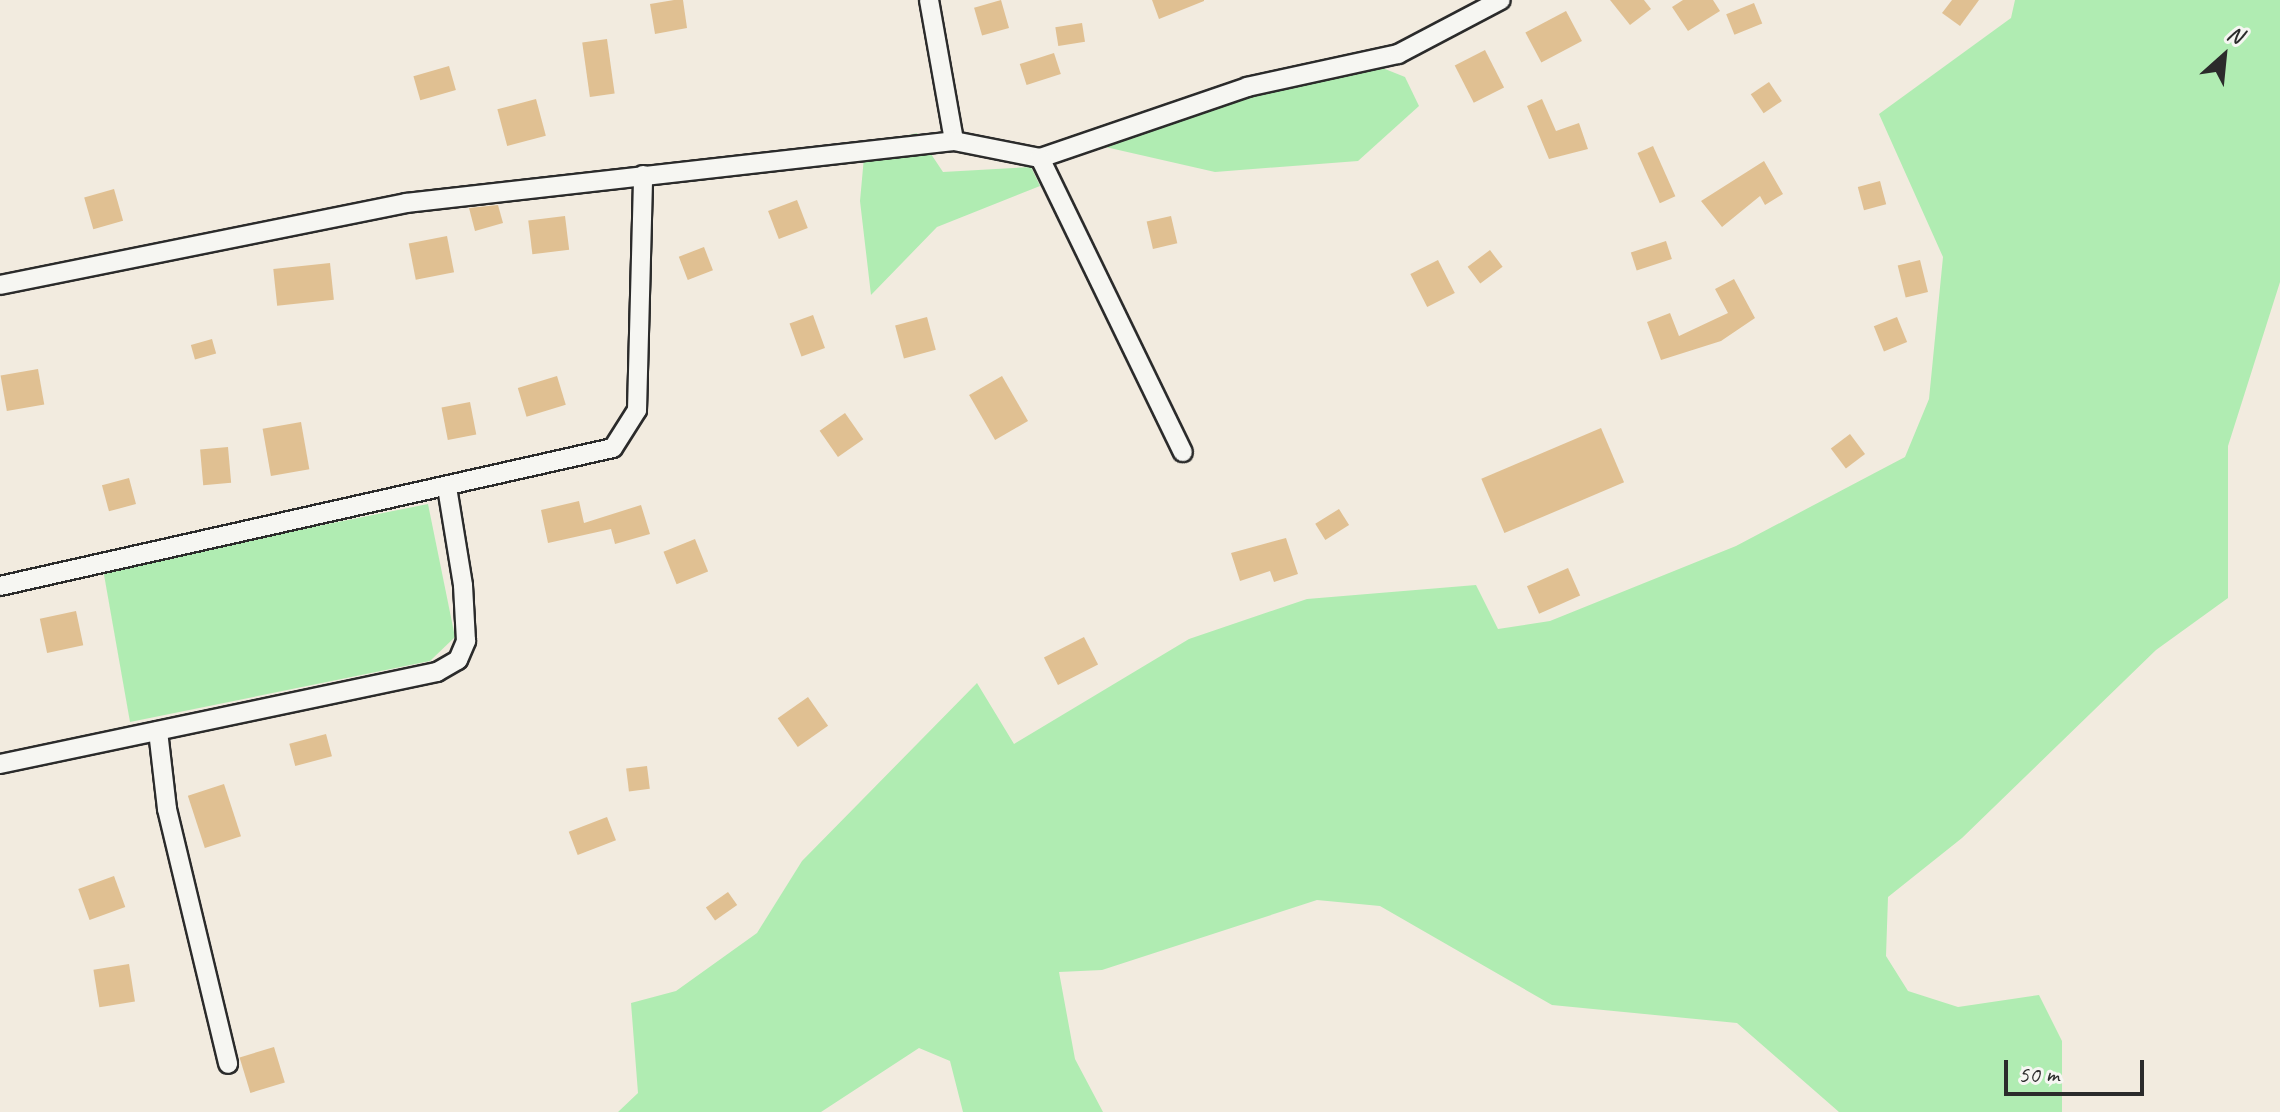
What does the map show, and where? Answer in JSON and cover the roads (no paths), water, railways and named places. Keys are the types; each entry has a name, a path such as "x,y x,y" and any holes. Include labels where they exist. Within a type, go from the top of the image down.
{"street":[{"path":"929,0 954,141"},
{"path":"0,285 406,203 954,141 1040,158 1247,87 1398,54 1501,0"},
{"path":"1040,158 1183,452"},
{"path":"0,586 613,448 637,410 643,175"},
{"path":"0,764 437,672 458,660 466,641 463,585 447,487"},
{"path":"158,731 167,809 228,1064"}]}
